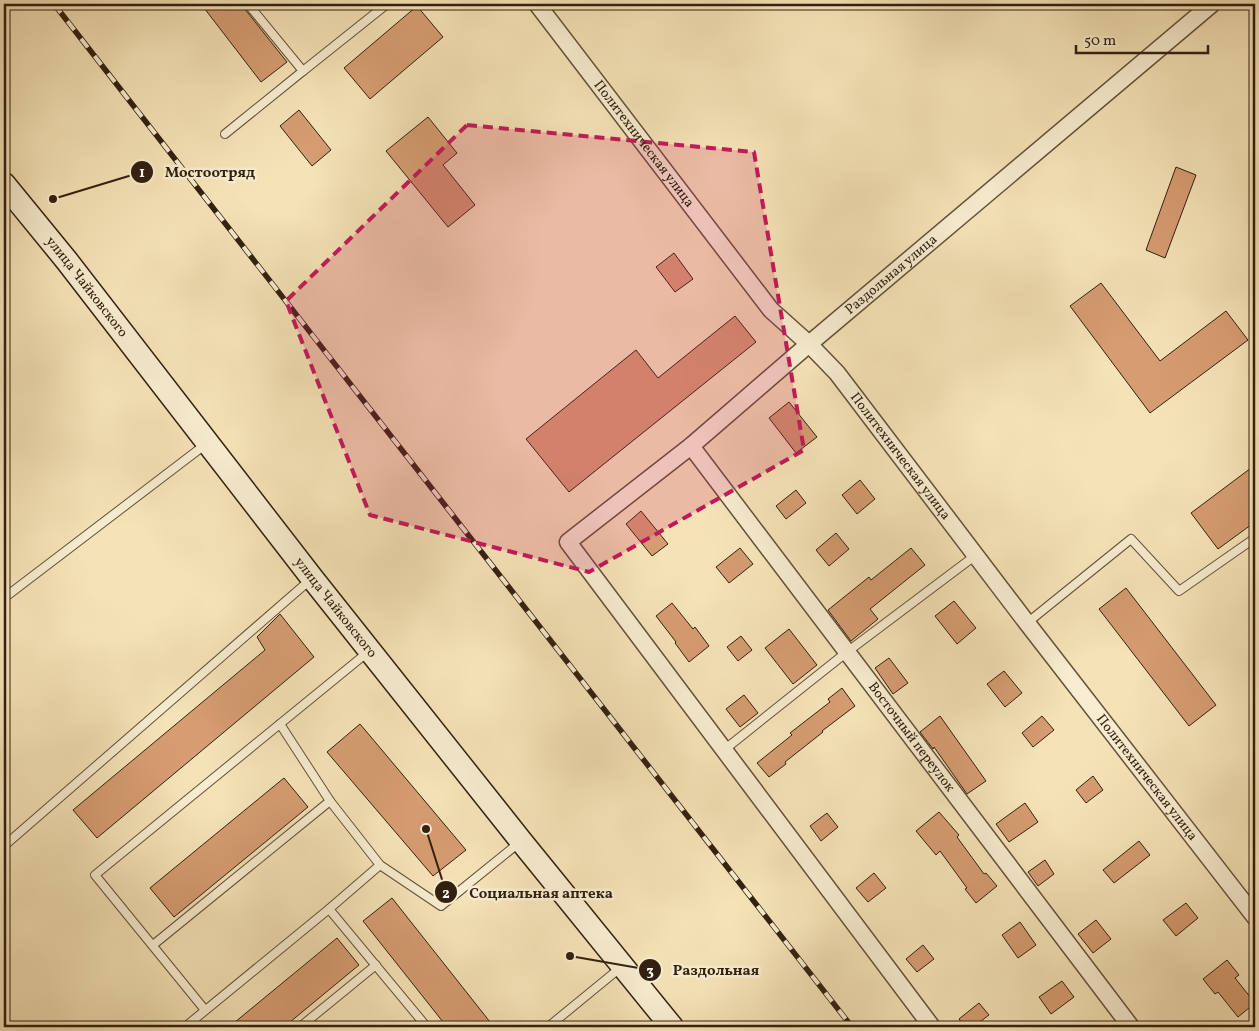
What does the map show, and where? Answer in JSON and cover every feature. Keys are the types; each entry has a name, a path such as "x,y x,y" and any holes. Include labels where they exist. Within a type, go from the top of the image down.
{"street":[{"name":"Политехническая улица","path":"537,4 771,310 809,344 837,373 1255,917"},
{"name":"Раздольная улица","path":"724,750 568,542 691,446 1212,4"},
{"name":"улица Чайковского","path":"4,184 67,261 312,578 672,1027"},
{"name":"Восточный переулок","path":"691,446 1130,1027"},
{"path":"724,750 932,1027"}],"lane":[{"path":"248,4 303,71"},
{"path":"225,134 387,4"},
{"path":"4,598 208,443"},
{"path":"1027,622 1131,539 1179,591 1255,538"},
{"path":"724,750 847,652 976,555"},
{"path":"4,846 312,578"},
{"path":"205,1010 95,875 370,651"},
{"path":"280,724 330,801 380,865 441,906 522,841"},
{"path":"152,945 330,801"},
{"path":"185,1027 380,865"},
{"path":"329,909 426,1027"},
{"path":"300,1027 376,965"},
{"path":"548,1027 622,966"}],"highlighted area":[{"path":"467,125 754,152 804,450 589,572 370,515 286,301"}],"building":[{"path":"201,4 242,4 287,62 261,82"},
{"path":"417,6 443,37 370,99 344,68"},
{"path":"299,110 331,150 312,166 280,126"},
{"path":"428,117 457,153 443,165 475,205 448,227 386,151"},
{"path":"1176,167 1196,175 1165,258 1146,250"},
{"path":"674,253 693,279 675,292 656,267"},
{"path":"1101,283 1160,361 1226,311 1248,340 1150,413 1070,306"},
{"path":"735,316 756,342 569,492 526,439 636,350 658,378"},
{"path":"789,402 817,437 796,453 769,418"},
{"path":"1255,465 1255,522 1218,549 1191,513"},
{"path":"860,480 875,499 857,514 842,495"},
{"path":"796,490 806,503 786,519 776,506"},
{"path":"641,511 668,544 652,556 626,524"},
{"path":"836,533 849,549 829,566 816,550"},
{"path":"740,548 753,564 729,583 716,567"},
{"path":"911,548 925,565 870,609 878,619 851,641 828,610 869,577 871,580"},
{"path":"1126,588 1216,705 1189,726 1099,609"},
{"path":"954,601 976,628 957,644 935,616"},
{"path":"672,603 693,629 695,627 709,646 689,662 656,616"},
{"path":"280,614 314,657 97,838 73,810 265,650 257,637"},
{"path":"789,629 817,665 793,684 765,648"},
{"path":"741,636 752,650 738,661 727,647"},
{"path":"889,658 908,683 893,694 875,668"},
{"path":"1004,671 1022,693 1005,707 987,684"},
{"path":"842,688 855,706 822,731 769,777 757,763 792,735 790,733 830,702 828,699"},
{"path":"744,695 758,713 740,727 726,709"},
{"path":"940,716 986,781 967,794 934,747 933,749 920,732"},
{"path":"1042,716 1054,730 1033,747 1022,733"},
{"path":"360,724 466,850 433,876 327,752"},
{"path":"1093,776 1103,790 1086,803 1076,790"},
{"path":"284,778 308,807 174,917 150,888"},
{"path":"1025,803 1038,822 1009,842 996,824"},
{"path":"939,812 959,835 957,837 984,874 986,873 997,886 976,903 940,851 936,855 916,831"},
{"path":"827,813 838,827 821,841 810,826"},
{"path":"1139,841 1150,855 1114,883 1103,870"},
{"path":"1045,860 1054,874 1038,886 1028,872"},
{"path":"874,873 886,888 868,902 856,888"},
{"path":"392,898 494,1027 447,1027 363,921"},
{"path":"1186,903 1198,918 1176,936 1163,920"},
{"path":"1096,920 1111,939 1093,953 1078,934"},
{"path":"1020,922 1036,945 1018,958 1002,935"},
{"path":"337,938 359,965 284,1027 229,1027"},
{"path":"923,945 934,959 917,972 906,959"},
{"path":"1227,960 1239,975 1235,978 1255,1003 1238,1017 1218,992 1215,994 1203,979"},
{"path":"1062,981 1074,997 1051,1014 1039,997"},
{"path":"979,1003 989,1015 973,1027 965,1027 959,1019"}],"railway":[{"path":"54,4 852,1027"}],"place":[{"name":"Мостоотряд","path":"53,199"},
{"name":"Социальная аптека","path":"426,829"},
{"name":"Раздольная","path":"570,956"}]}
